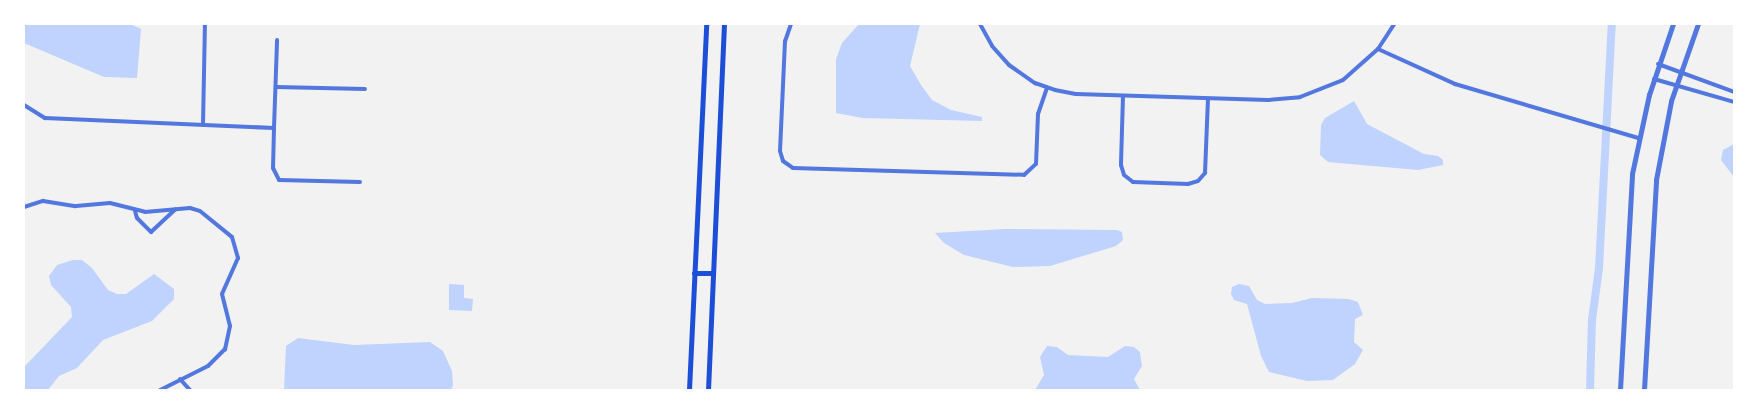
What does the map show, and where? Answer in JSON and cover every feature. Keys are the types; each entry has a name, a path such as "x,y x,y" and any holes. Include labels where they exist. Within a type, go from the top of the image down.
{"main road":[{"path":"689,390 706,24"},
{"path":"708,390 724,24"},
{"path":"694,273 713,273"}],"street":[{"path":"202,125 206,24"},
{"path":"791,24 784,41 780,151 783,161 793,168 1024,175 1036,164 1038,114 1047,88"},
{"path":"980,24 992,46 1009,65 1047,88 1076,94 1277,100 1317,92 1353,73 1378,49 1394,24"},
{"path":"1620,390 1630,205 1639,138 1658,64 1674,24"},
{"path":"1644,390 1656,180 1676,85 1698,24"},
{"path":"277,40 273,168 279,180 360,182"},
{"path":"1378,49 1455,84 1639,138"},
{"path":"1658,64 1734,92"},
{"path":"1654,79 1734,102"},
{"path":"276,87 365,90"},
{"path":"1123,96 1121,165 1124,175 1132,182 1188,184 1198,181 1205,173 1208,98"},
{"path":"24,105 45,118 274,128"},
{"path":"24,207 43,201 76,206 110,203 135,211 175,210 184,207 200,211 232,238 238,252 234,269 222,294 230,326 225,349 208,366 160,390"},
{"path":"135,211 137,218 151,232 175,210"},
{"path":"180,379 190,390"}],"water":[{"path":"24,24 130,24 141,29 137,78 104,77 24,43"},
{"path":"859,24 920,24 910,66 921,85 932,100 951,110 982,117 982,121 863,118 836,113 836,59 842,43"},
{"path":"1354,101 1367,124 1424,154 1438,156 1443,160 1443,165 1418,170 1328,162 1320,155 1321,125 1325,118"},
{"path":"1734,144 1734,177 1721,160 1723,150"},
{"path":"1005,229 1117,230 1122,232 1123,240 1116,246 1050,266 1013,267 964,255 944,243 935,233"},
{"path":"73,260 82,260 92,268 108,290 117,294 126,294 154,274 174,289 174,299 152,321 103,340 77,368 59,376 48,390 24,390 24,367 72,317 71,307 51,285 49,276 57,265"},
{"path":"449,284 464,285 464,298 473,299 472,311 449,310"},
{"path":"1239,284 1249,286 1257,300 1265,304 1292,303 1312,298 1349,299 1358,302 1363,315 1355,319 1354,342 1363,350 1355,364 1333,380 1307,381 1269,372 1261,356 1247,304 1234,300 1231,294 1232,287"},
{"path":"298,338 354,345 430,342 443,351 452,371 453,385 451,390 284,390 286,346"},
{"path":"1047,346 1057,347 1068,355 1108,357 1125,346 1134,347 1140,352 1142,366 1134,379 1140,390 1035,390 1044,375 1040,357"}],"waterway":[{"path":"1590,390 1592,320 1599,268 1612,24"}]}
